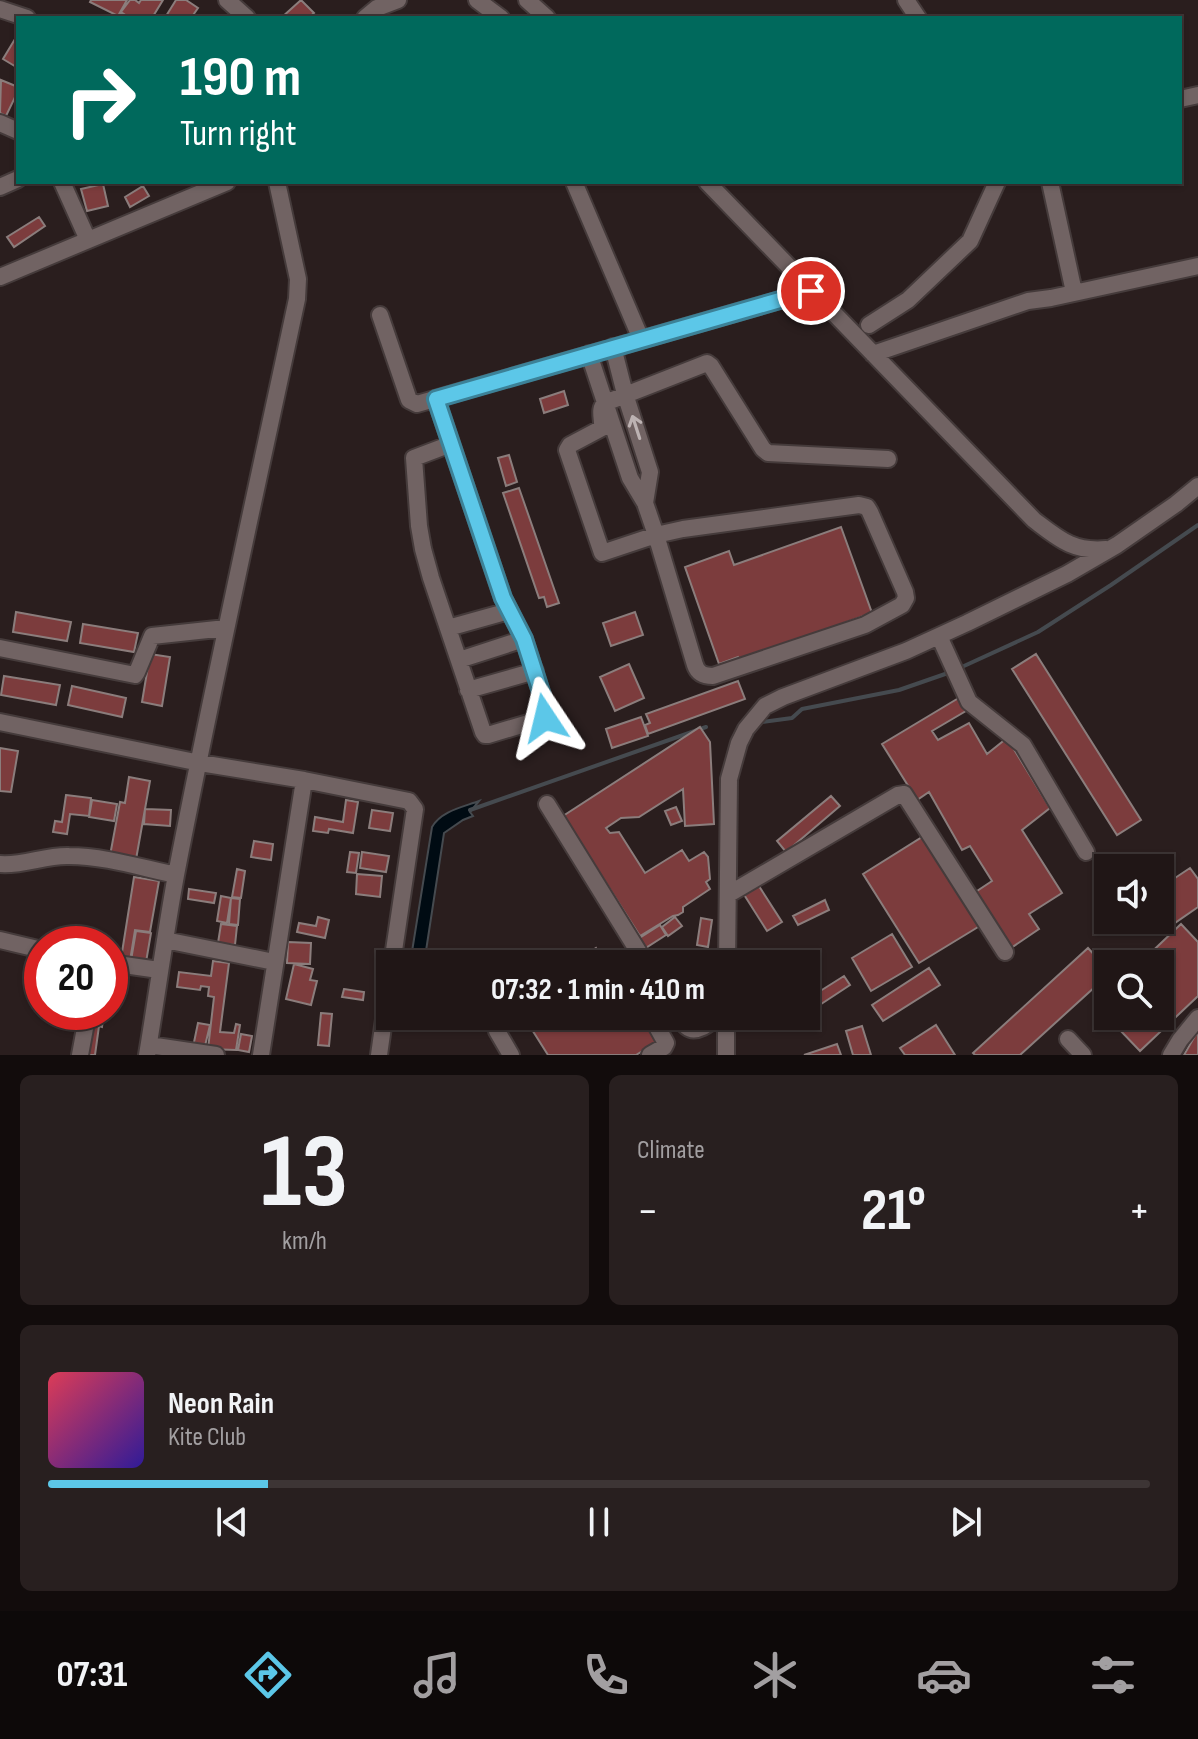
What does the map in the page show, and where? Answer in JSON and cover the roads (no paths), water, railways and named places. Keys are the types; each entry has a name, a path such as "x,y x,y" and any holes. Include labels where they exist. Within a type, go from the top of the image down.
{"street":[{"path":"227,0 245,16"},
{"path":"371,9 398,0"},
{"path":"477,0 498,16"},
{"path":"527,0 545,16"},
{"path":"0,9 21,16"},
{"path":"63,184 88,240"},
{"path":"0,277 222,184"},
{"path":"216,1055 148,1050 176,875 297,299 298,279 277,184"},
{"path":"575,184 641,339"},
{"path":"709,184 1034,520 1060,540 1077,548 1091,551 1108,549"},
{"path":"869,325 908,300 970,241 996,184"},
{"path":"1050,184 1074,292"},
{"path":"873,354 1028,301 1198,266"},
{"path":"380,315 409,400 417,404 811,291"},
{"path":"613,347 650,472 645,503"},
{"path":"589,354 605,403 630,478 645,503 656,535 697,671 707,676 865,625 898,608 906,598 905,592 870,512 863,506 656,535 601,552 567,450 570,445 602,428 601,410 605,403 707,363 768,453 888,459"},
{"path":"436,399 509,611 524,639 547,716 488,735 483,732 431,578 419,526 414,458 451,444"},
{"path":"727,950 729,779 739,743 765,706 939,636 1067,574 1176,504 1198,486"},
{"path":"448,628 509,611"},
{"path":"0,648 135,675 152,636 226,628"},
{"path":"939,636 969,702 1023,745 1086,852"},
{"path":"459,660 524,639"},
{"path":"468,690 535,671"},
{"path":"0,722 409,801 415,809 394,950"},
{"path":"261,1055 304,780"},
{"path":"729,894 904,794 1005,952"},
{"path":"547,804 637,950"},
{"path":"0,864 23,864 55,856 85,856 176,875"},
{"path":"0,940 24,946"},
{"path":"165,940 274,962"},
{"path":"128,966 159,970"},
{"path":"1171,1055 1198,1018"},
{"path":"80,1055 85,1030"},
{"path":"379,1055 383,1030"},
{"path":"650,1055 666,1043 659,1030"},
{"path":"724,1030 726,1055"},
{"path":"497,1031 511,1055"},
{"path":"1068,1039 1083,1055"}],"waterway":[{"path":"964,666 1038,632 1198,525"},
{"path":"762,722 792,718 802,709 899,690 948,673"},
{"path":"470,810 706,727"}]}
